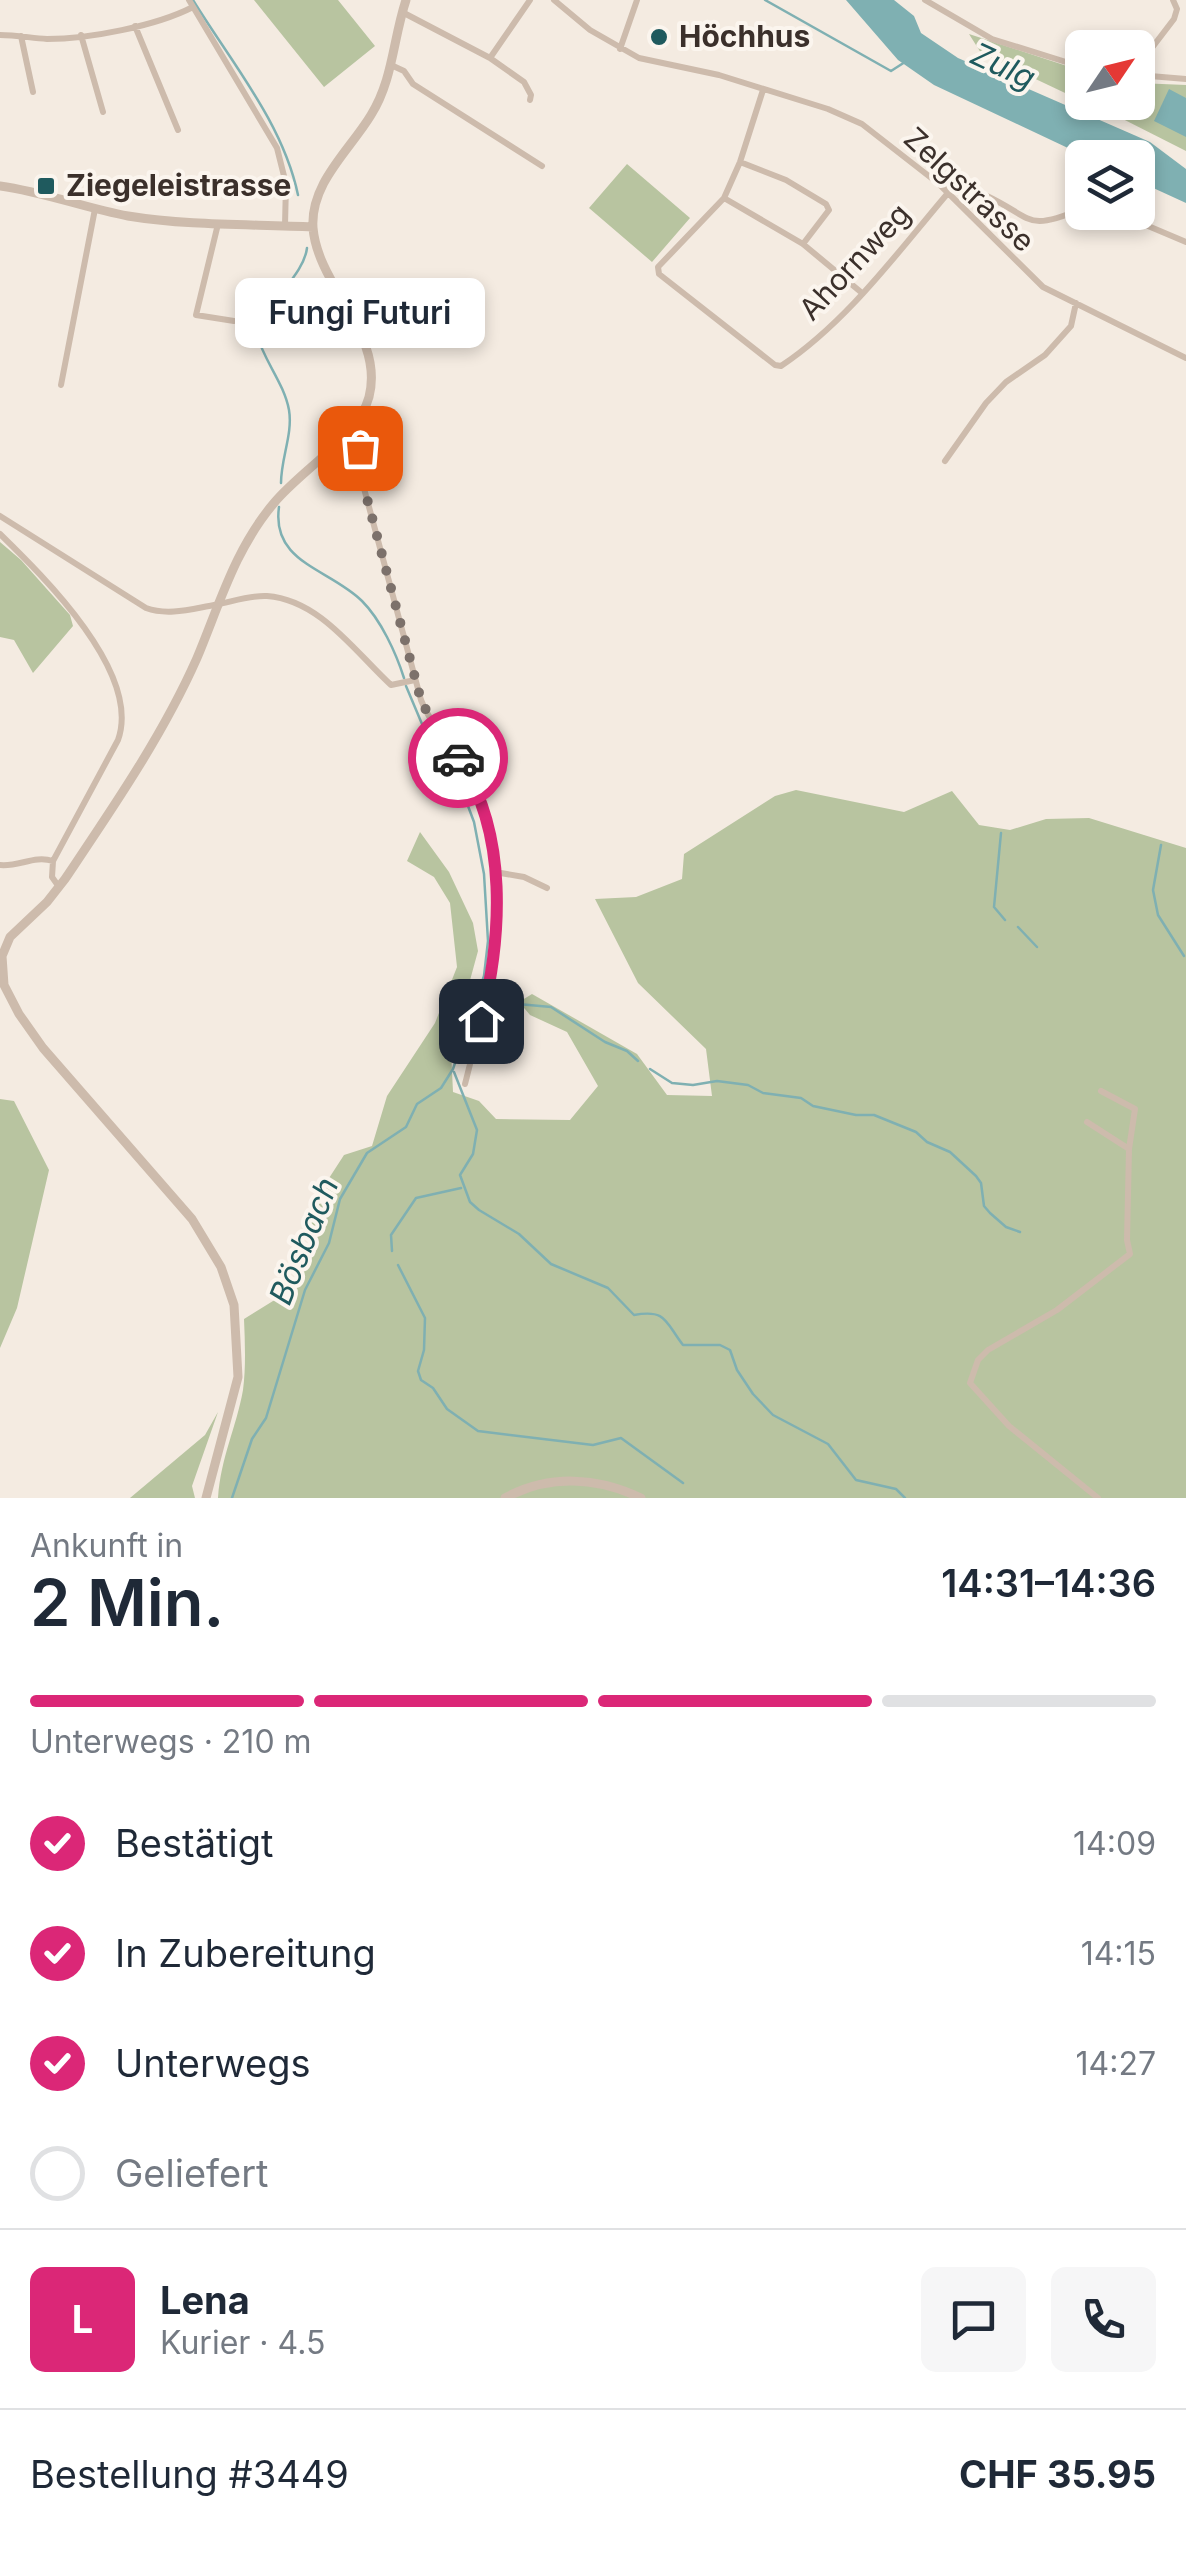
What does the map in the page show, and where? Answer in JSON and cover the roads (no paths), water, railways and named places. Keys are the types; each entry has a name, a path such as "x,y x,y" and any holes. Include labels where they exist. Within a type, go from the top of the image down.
{"street":[{"path":"206,1498 238,1377 234,1306 222,1267 192,1219 43,1048 4,985 2,956 10,937 59,888 162,726 196,659 215,605 244,544 263,516 304,471 348,431 369,397 370,362 318,250 314,228 317,202 327,178 383,93 406,0"},
{"path":"490,58 530,0"},
{"name":"Zelgstrasse","path":"554,0 590,30 650,62 718,75 862,124 939,184 1042,287 1186,358"},
{"path":"620,49 636,0"},
{"path":"925,0 992,40 1065,63"},
{"path":"1155,43 1174,18 1177,10 1173,0"},
{"path":"0,35 52,39 135,26 176,15 191,3 277,148 286,184 285,225"},
{"path":"402,12 490,58 524,82 532,95 530,100"},
{"path":"135,26 178,130"},
{"path":"81,35 103,112"},
{"path":"21,36 33,92"},
{"path":"392,65 404,71 413,84 542,166"},
{"path":"1155,76 1186,79"},
{"path":"763,90 724,198 804,244 862,293"},
{"path":"740,162 786,180 826,204 828,210 804,244"},
{"path":"939,184 989,197 1020,218 1048,222 1065,216"},
{"path":"0,186 132,216 314,228"},
{"name":"Ahornweg","path":"724,198 667,254 658,267 659,274 780,366 862,293 948,193"},
{"path":"62,385 95,208"},
{"path":"218,224 196,315 234,322"},
{"path":"1155,229 1186,242"},
{"path":"946,462 986,403 1006,382 1045,355 1071,326 1076,303"},
{"path":"348,431 360,448 362,480 412,681 426,712 479,796 494,872 493,966 465,1084"},
{"path":"0,516 146,608 164,612 261,596 290,602 340,633 388,682 400,685 412,681"},
{"path":"0,534 72,610 115,682 122,704 124,722 118,740 54,861 52,877 59,888"},
{"path":"0,865 38,858 54,861"},
{"path":"494,872 524,877 547,888"},
{"path":"1098,1498 1008,1426 970,1383 975,1366 988,1350 1057,1310 1130,1254 1129,1149 1135,1110 1100,1091"},
{"path":"1087,1122 1129,1149"},
{"path":"506,1498 542,1482 568,1480 618,1488 642,1498"}],"water":[{"path":"846,0 894,0 914,16 921,33 958,58 1065,105 1065,120 1100,120 1145,140 1065,140 1065,147 934,85 898,60"},
{"path":"1169,89 1186,98 1186,137 1155,119"},
{"path":"1155,146 1186,169 1186,203 1155,189"}],"waterway":[{"name":"Bösbach","path":"193,0 268,118 291,168 298,195"},
{"path":"765,0 891,71 905,62"},
{"name":"Bösbach","path":"281,483 289,410 257,335 299,268 307,248"},
{"name":"Bösbach","path":"279,507 284,541 293,553 362,601 387,637 404,678"},
{"name":"Bösbach","path":"232,1498 252,1439 266,1418 305,1290 329,1243 340,1199 367,1153 406,1127 417,1104 441,1088 453,1069 484,976 488,941 484,874 474,822 459,782 422,724 406,686"},
{"path":"1001,833 994,907 1005,920"},
{"path":"1161,845 1153,890 1158,915 1184,956"},
{"path":"1018,927 1037,947"},
{"path":"497,987 518,1004 551,1007 638,1061"},
{"path":"650,1069 672,1083 717,1081 748,1085 763,1093 801,1098 813,1106 874,1115 916,1132 927,1142 950,1152 976,1176 981,1183 984,1206 1006,1227 1020,1232"},
{"path":"454,1072 477,1130 473,1154 460,1175 470,1202 519,1234 551,1264 608,1288 634,1315 659,1316 683,1345 720,1345 730,1350 737,1370 773,1415 828,1444 856,1480 896,1489 905,1498"},
{"path":"392,1251 391,1235 416,1198 461,1188"},
{"path":"398,1265 425,1318 424,1350 418,1371 421,1380 433,1388 447,1409 478,1431 593,1445 621,1438 683,1483"}],"place":[{"name":"Höchhus","path":"659,37"},
{"name":"Ziegeleistrasse","path":"46,186"},
{"name":"Fungi Futuri","path":"360,448"}],"water label":[{"name":"Zulg","path":"1003,66"}]}
